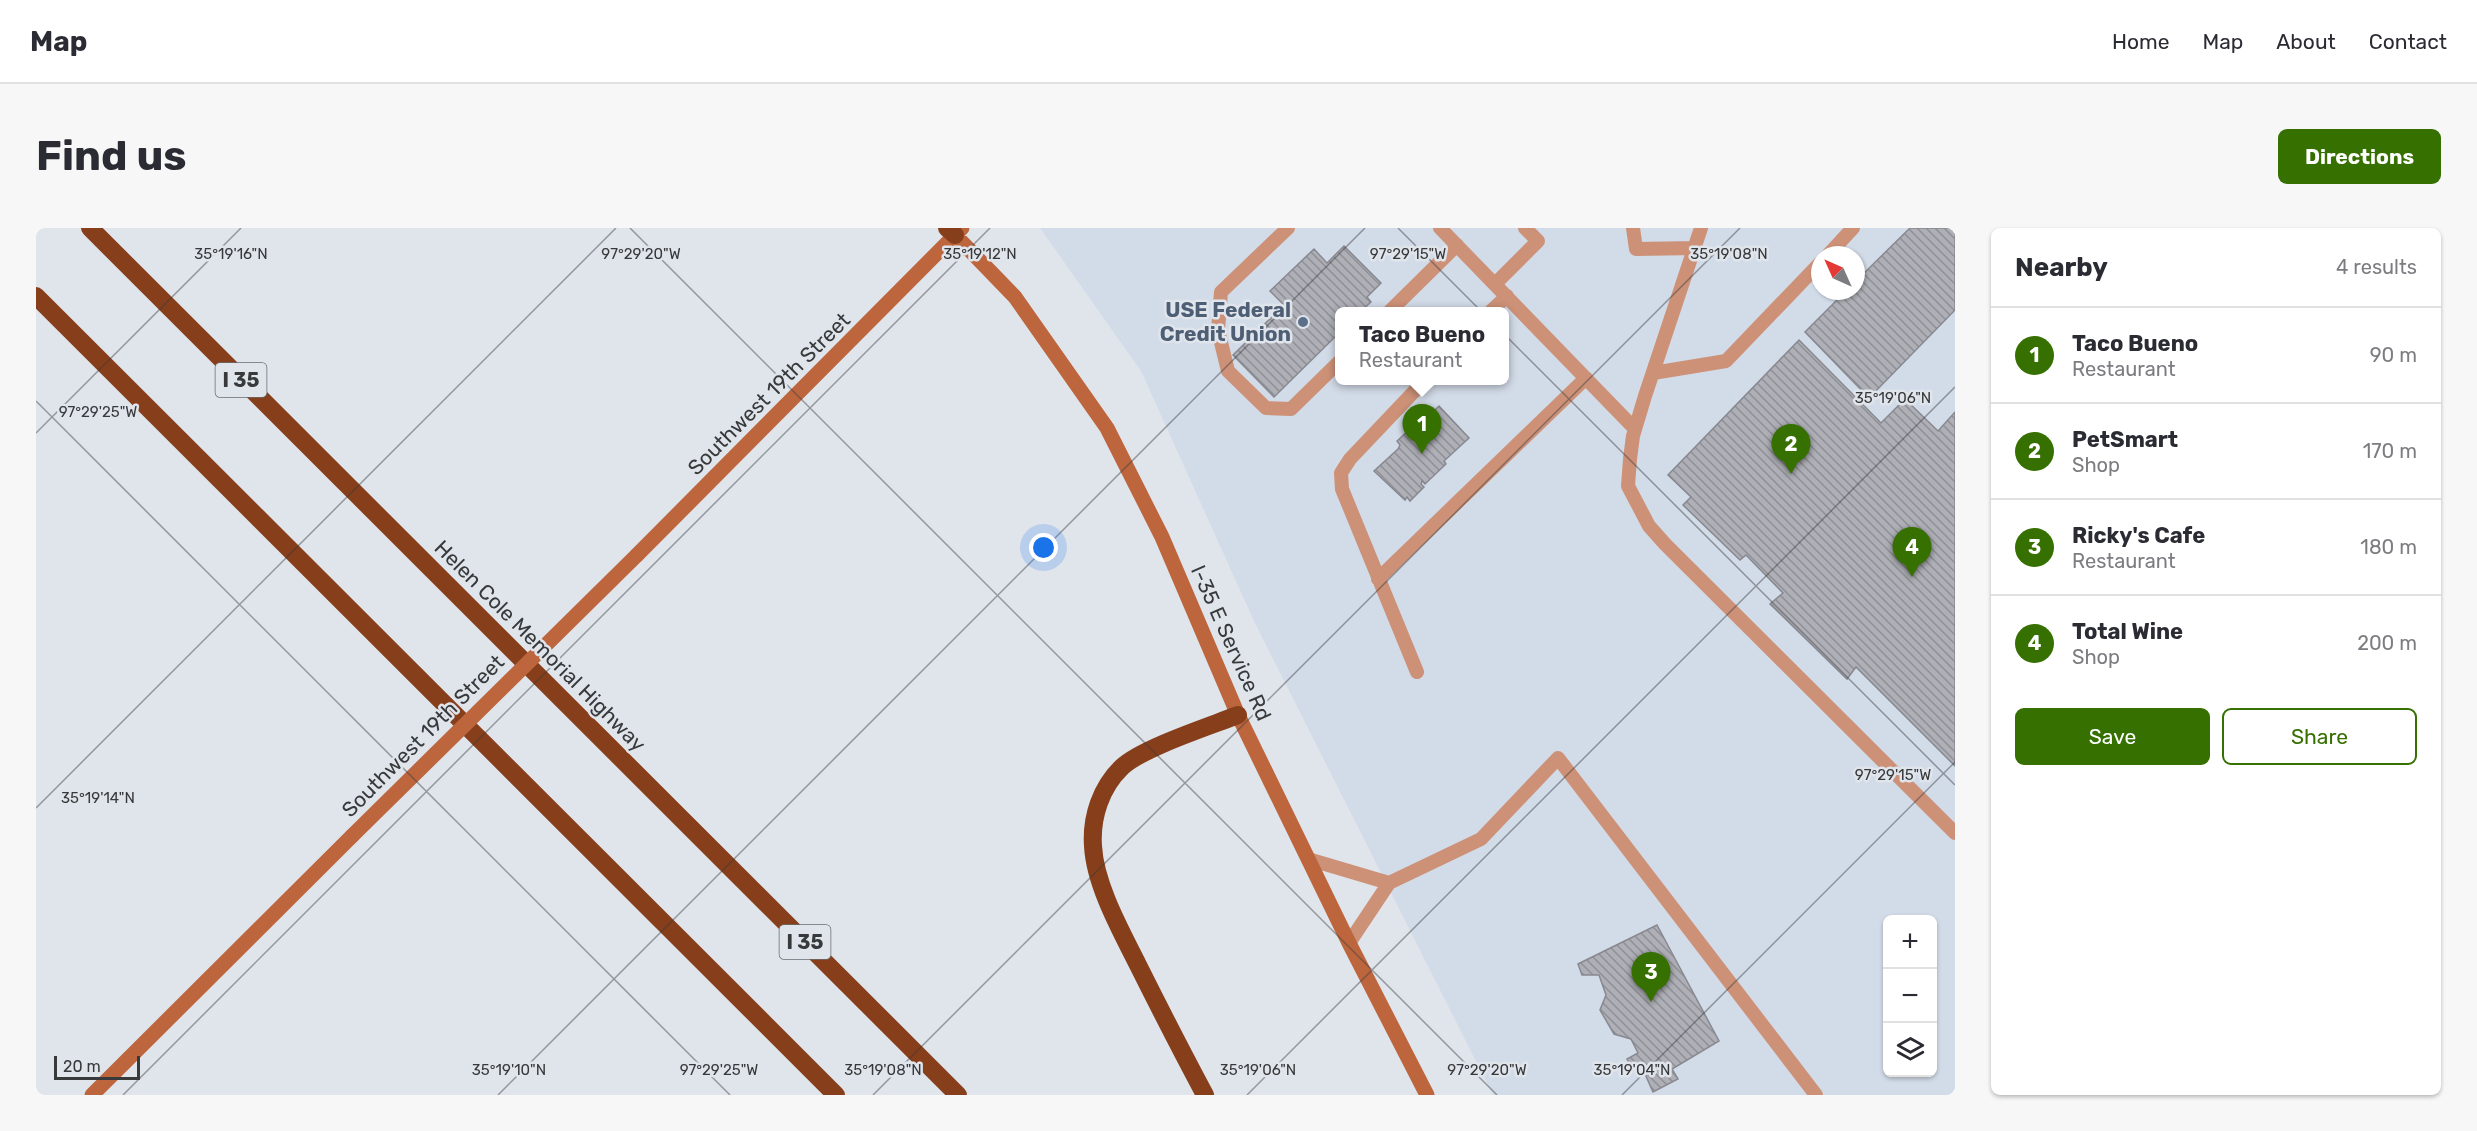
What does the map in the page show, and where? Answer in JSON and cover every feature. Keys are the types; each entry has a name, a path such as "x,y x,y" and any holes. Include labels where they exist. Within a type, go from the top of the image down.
{"highway":[{"name":"Helen Cole Memorial Highway","path":"90,228 958,1095"},
{"path":"36,296 836,1095"},
{"path":"1205,1095 1114,915 1093,848 1093,825 1099,803 1109,782 1124,766 1142,754 1238,714"}],"main road":[{"name":"Southwest 19th Street","path":"92,1095 637,555 955,230"},
{"name":"I-35 E Service Rd","path":"955,230 1015,297 1107,428 1162,537 1238,714 1349,943 1427,1095"}],"lane":[{"path":"1288,228 1221,292 1218,330 1228,370 1266,408 1291,409 1335,366"},
{"path":"1440,228 1635,429"},
{"path":"1495,284 1538,241 1525,228"},
{"path":"1633,228 1636,249 1695,248"},
{"path":"1701,228 1635,429 1628,486 1649,526 1955,833"},
{"path":"1836,246 1853,228"},
{"path":"1395,307 1457,245"},
{"path":"1653,373 1726,361 1811,272"},
{"path":"1496,307 1507,296"},
{"path":"1378,579 1586,378"},
{"path":"1417,672 1342,489 1341,472 1350,459 1421,385"},
{"path":"1349,943 1389,883 1481,839 1558,758 1816,1095"},
{"path":"1308,859 1389,883"}],"shaded area":[{"path":"1040,228 1955,228 1955,1095 1493,1095 1254,621 1141,371"}],"building":[{"path":"1910,228 1955,228 1955,310 1869,398 1805,332 1837,300 1865,300 1865,272"},
{"name":"USE Federal Credit Union","path":"1344,246 1381,283 1367,297 1371,302 1365,307 1335,307 1335,337 1274,397 1233,355 1284,305 1270,291 1314,249 1327,263"},
{"path":"1799,340 1881,423 1905,399 1938,431 1955,412 1955,766 1856,667 1847,679 1770,604 1783,593 1746,555 1740,560 1683,505 1691,497 1668,475"},
{"path":"1439,406 1469,438 1444,461 1446,464 1425,484 1422,481 1421,484 1424,487 1410,501 1407,497 1405,500 1374,471 1398,449 1400,445 1397,441 1409,430 1410,434"},
{"path":"1657,925 1719,1041 1672,1069 1678,1079 1653,1092 1641,1065 1632,1068 1627,1059 1638,1053 1631,1039 1614,1034 1600,1010 1606,995 1599,975 1582,975 1578,964"}],"place":[{"name":"USE Federal Credit Union","path":"1303,322"},
{"name":"Taco Bueno","path":"1422,454"},
{"name":"PetSmart","path":"1791,474"},
{"name":"Total Wine","path":"1912,577"},
{"name":"Ricky's Cafe","path":"1651,1002"}]}
